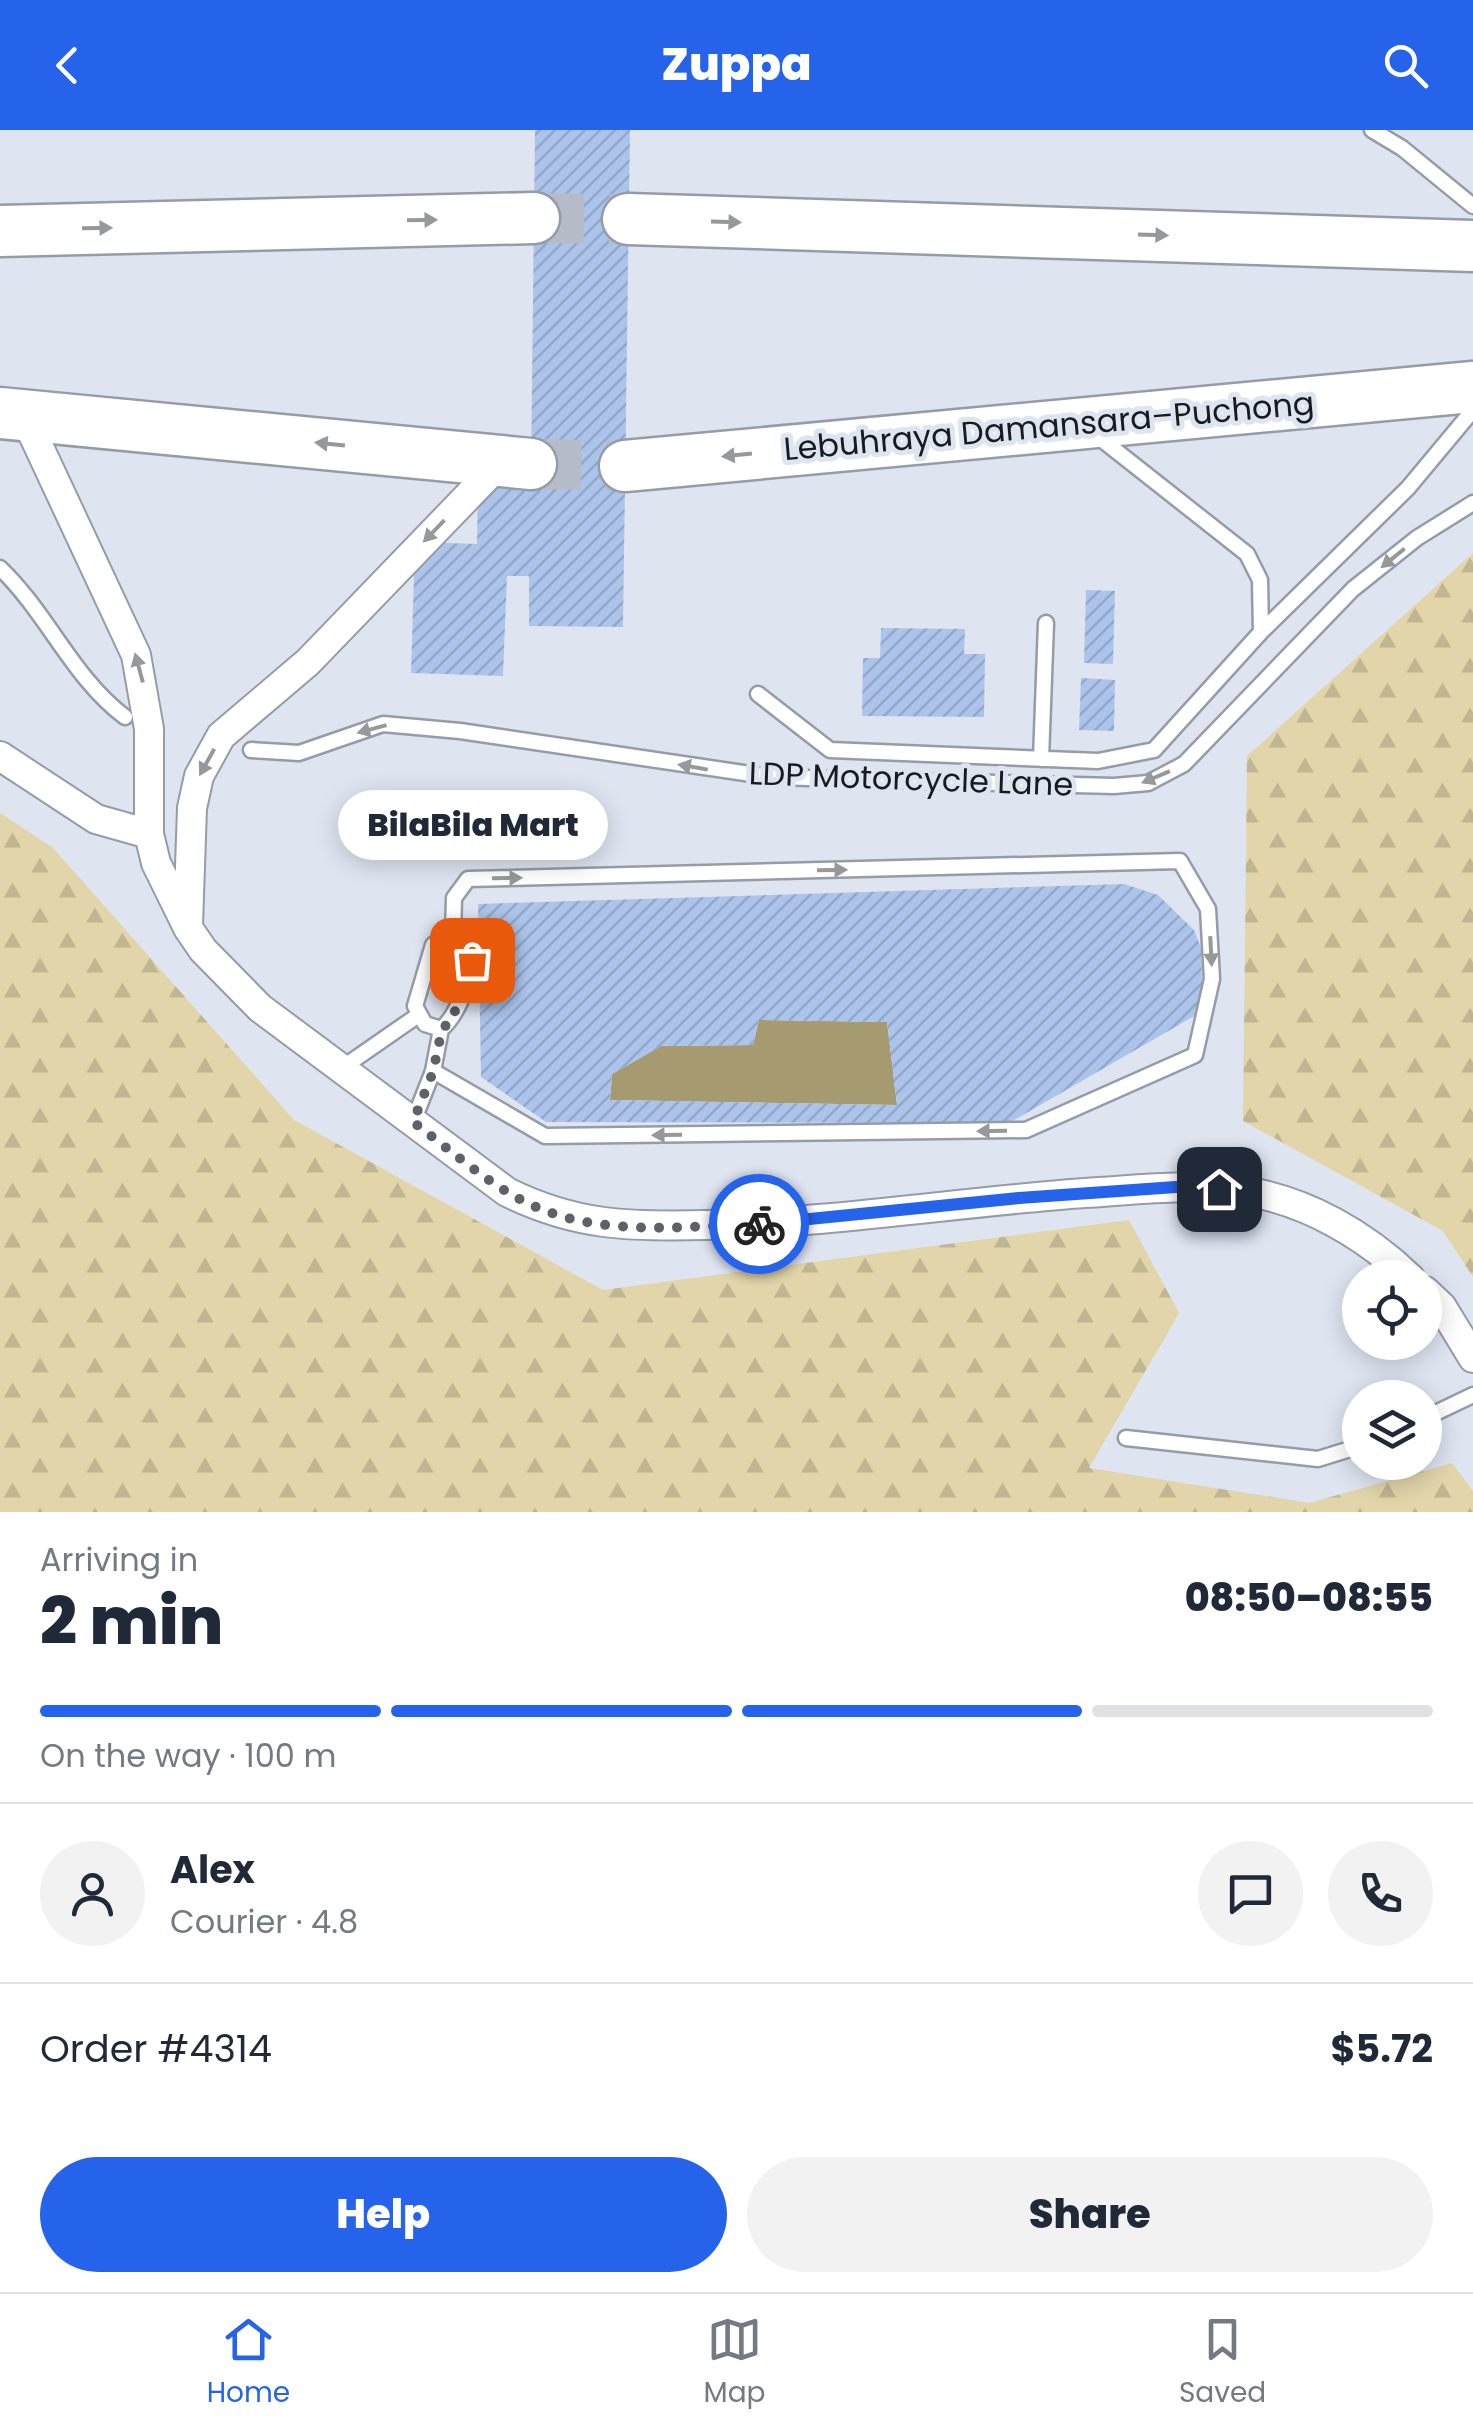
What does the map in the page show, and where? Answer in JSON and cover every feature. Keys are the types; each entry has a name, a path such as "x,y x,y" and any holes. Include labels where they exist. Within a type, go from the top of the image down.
{"highway":[{"path":"0,230 534,218"},
{"path":"628,219 1473,246"},
{"name":"Lebuhraya Damansara–Puchong","path":"625,466 1473,386"},
{"path":"12,414 516,463"}],"street":[{"path":"12,414 136,655 149,728 149,834 161,875 188,928 203,950 260,1008 506,1192 546,1211 589,1223 765,1224 1019,1198 1190,1186 1248,1192 1318,1213 1379,1248 1391,1260"},
{"path":"188,928 192,808 199,776 221,736 308,662 516,463"},
{"path":"0,756 96,819 149,834"},
{"path":"1442,1307 1473,1358"}],"lane":[{"path":"1372,130 1473,206"},
{"path":"758,694 830,750 1098,761 1154,750 1261,632 1408,488 1473,410"},
{"path":"1078,421 1247,554 1260,580 1261,632"},
{"name":"LDP Motorcycle Lane","path":"251,750 299,754 383,724 460,731 771,777 1114,786 1148,783 1184,764 1353,589 1417,538 1473,503"},
{"path":"0,568 28,596 96,695 125,717"},
{"path":"1041,759 1046,623"},
{"path":"433,1072 545,1136 1026,1130 1195,1055 1212,980 1208,909 1180,861 468,879 454,898 452,933"},
{"path":"442,1029 417,1016 414,1006 433,945 452,933"},
{"path":"413,1122 433,1072 442,1029 452,1020 472,960 465,941 452,933"},
{"path":"342,1068 417,1016"},
{"path":"1442,1410 1473,1395"},
{"path":"1126,1438 1318,1459 1342,1452"}],"green space":[{"path":"1473,553 1473,1277 1443,1231 1243,1121 1247,756"},
{"path":"0,813 53,848 294,1120 603,1290 1129,1220 1179,1313 1089,1468 1309,1503 1391,1480 1442,1480 1442,1466 1452,1463 1473,1491 1473,1512 0,1512"}],"shaded area":[{"path":"759,1020 887,1022 897,1105 610,1100 612,1074 661,1046 753,1045"}],"building":[{"path":"535,130 630,130 623,627 529,626 529,576 507,576 503,676 411,673 415,542 477,544 478,466 531,468"},
{"path":"1086,590 1115,591 1113,664 1084,663"},
{"path":"881,628 965,629 964,654 985,654 984,717 862,716 863,658 880,658"},
{"path":"1081,678 1115,680 1114,731 1079,730"},
{"path":"1124,884 1158,895 1194,930 1201,948 1203,1011 1009,1123 546,1122 481,1077 478,904","holes":["759,1020 887,1022 897,1105 610,1100 612,1074 661,1046 753,1045"]}],"tunnel":[{"path":"534,218 628,219"},
{"path":"531,464 625,466"}],"way so far":[{"path":"472,960 452,1020 442,1029 433,1072 413,1122 506,1192 546,1211 589,1223 759,1224"}],"place":[{"name":"BilaBila Mart","path":"472,960"}],"route":[{"path":"759,1224 1019,1198 1190,1186 1219,1189"}]}
